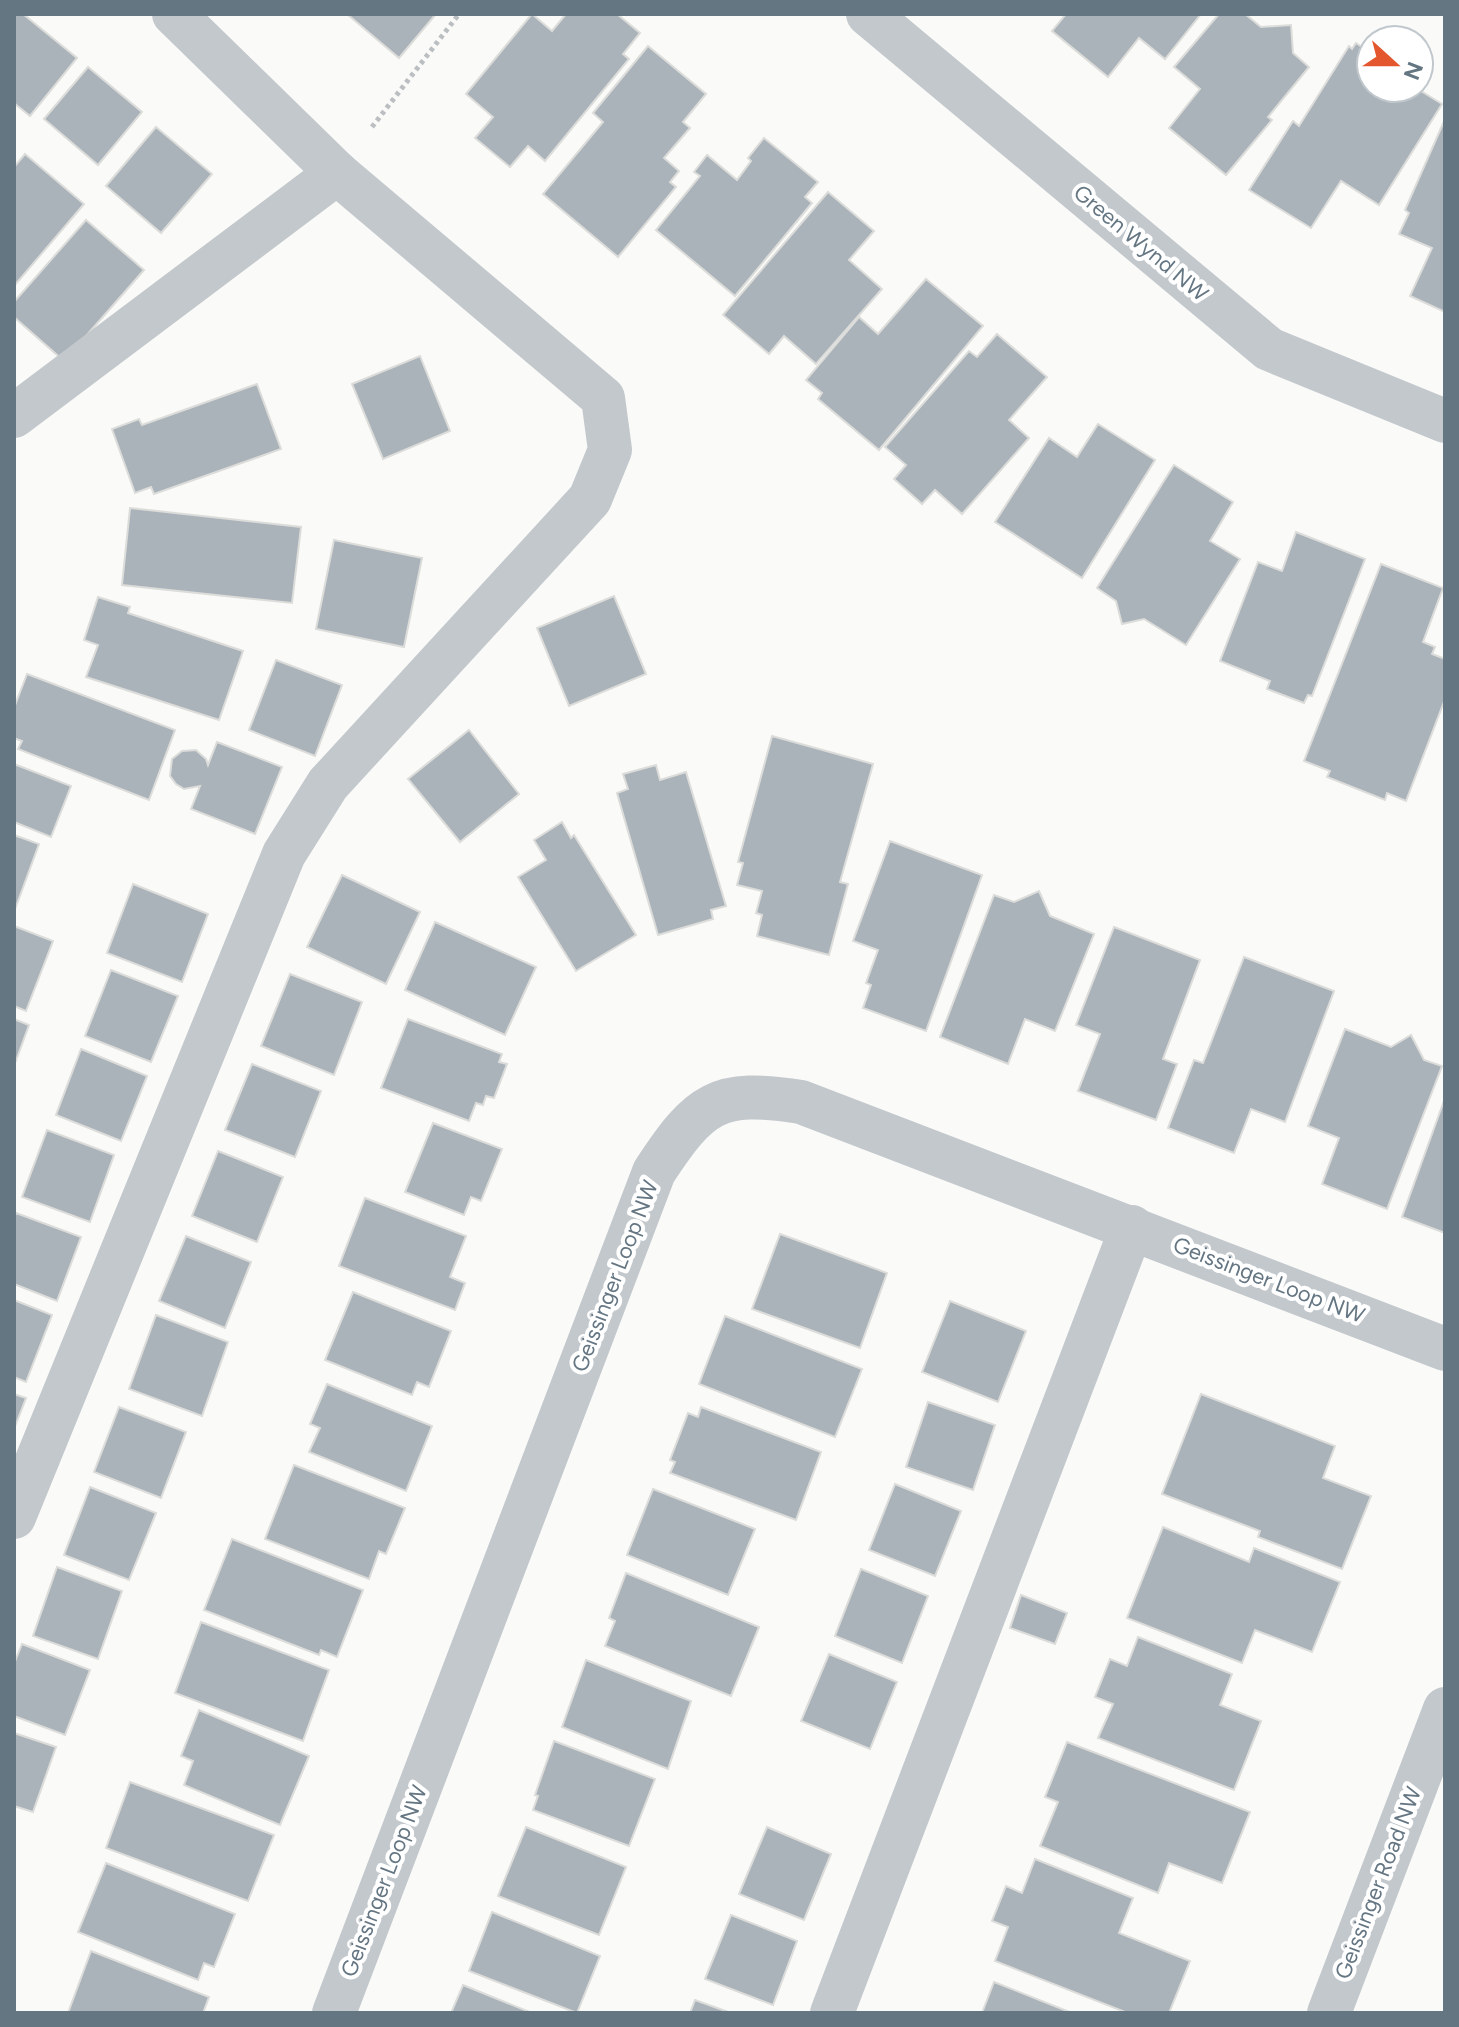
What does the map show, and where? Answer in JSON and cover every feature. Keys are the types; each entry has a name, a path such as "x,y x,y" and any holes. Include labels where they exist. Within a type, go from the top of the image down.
{"street":[{"path":"14,1517 284,854 328,784 590,499 610,450 603,398 337,173 174,14"},
{"name":"Green Wynd NW","path":"868,14 1269,349 1445,421"},
{"path":"14,416 337,173"},
{"name":"Geissinger Loop NW","path":"334,2013 654,1172 677,1137 707,1107 731,1098 764,1096 801,1102 1445,1349"},
{"path":"832,2013 1132,1227"},
{"name":"Geissinger Road NW","path":"1329,2013 1445,1709"}],"path":[{"path":"337,173 459,14"}],"building":[{"path":"14,14 23,14 77,58 30,116 14,103"},
{"path":"347,14 436,14 399,58"},
{"path":"532,14 552,31 566,14 617,14 640,33 623,54 629,59 545,161 528,146 510,167 475,138 493,117 466,94"},
{"path":"1066,14 1201,14 1165,59 1139,38 1108,77 1052,31"},
{"path":"1219,14 1245,14 1261,27 1291,25 1293,53 1309,67 1268,117 1272,120 1226,175 1169,128 1200,89 1174,67"},
{"path":"1355,44 1355,104 1435,104 1435,100 1442,104 1379,205 1341,181 1311,228 1249,190 1293,121 1299,126 1349,46 1352,49"},
{"path":"648,46 706,94 683,122 690,128 664,158 679,171 670,182 676,187 618,257 543,194 603,122 593,113"},
{"path":"88,67 142,112 98,165 44,119"},
{"path":"1445,119 1445,312 1410,296 1432,248 1399,234 1409,213 1405,210"},
{"path":"156,127 212,174 161,233 106,186"},
{"path":"764,138 818,182 805,197 812,203 735,296 656,230 700,176 694,172 707,155 737,180 751,161 748,158"},
{"path":"25,154 84,204 14,286 14,167"},
{"path":"828,192 874,231 849,260 882,289 816,364 784,336 769,354 723,315"},
{"path":"86,220 144,270 64,361 14,317 14,302"},
{"path":"926,279 983,326 879,450 818,399 822,393 806,380 859,317 878,334"},
{"path":"997,334 1047,377 1009,420 1029,438 962,514 935,490 922,504 894,479 906,465 885,447 969,351 977,357"},
{"path":"420,356 450,431 383,459 352,384"},
{"path":"257,384 281,449 154,494 151,487 135,493 112,429 139,419 142,425"},
{"path":"1098,424 1155,460 1082,578 995,522 1049,438 1077,457"},
{"path":"1174,465 1233,502 1210,541 1240,559 1186,645 1144,619 1122,624 1116,601 1097,588"},
{"path":"130,508 301,527 292,603 122,585"},
{"path":"1296,532 1365,559 1312,696 1308,695 1304,703 1267,689 1270,681 1220,661 1258,562 1282,571"},
{"path":"334,540 422,558 404,647 316,629"},
{"path":"1381,564 1443,588 1423,642 1435,647 1432,654 1445,659 1445,699 1406,801 1387,793 1385,800 1327,777 1330,771 1304,761"},
{"path":"614,596 646,674 569,706 537,628"},
{"path":"98,597 130,607 128,613 243,651 219,720 86,677 98,645 84,640"},
{"path":"276,660 342,685 315,756 249,730"},
{"path":"27,674 175,730 149,800 18,749 22,741 14,738 14,708"},
{"path":"469,730 519,794 460,842 408,779"},
{"path":"772,736 873,764 840,882 848,884 829,955 757,936 762,915 756,913 762,891 737,885 743,863 738,862"},
{"path":"217,742 282,767 255,834 191,809 200,786 184,789 170,776 172,759 182,751 196,750 208,765"},
{"path":"14,764 71,786 51,837 14,822"},
{"path":"656,765 660,780 686,772 726,906 711,910 713,919 658,935 617,793 628,789 623,774"},
{"path":"562,822 571,838 574,835 636,935 576,971 518,877 546,860 534,840"},
{"path":"14,835 39,844 14,912"},
{"path":"890,841 982,875 926,1031 863,1008 871,985 866,983 878,950 853,941"},
{"path":"342,875 420,912 386,984 307,947"},
{"path":"133,884 208,914 182,982 107,953"},
{"path":"1039,891 1050,916 1094,934 1055,1031 1025,1019 1008,1064 940,1037 994,895 1014,902"},
{"path":"435,922 536,967 505,1035 405,990"},
{"path":"14,926 53,941 26,1011 14,1006"},
{"path":"1114,927 1200,960 1163,1059 1177,1064 1156,1120 1078,1091 1100,1034 1076,1025"},
{"path":"1244,957 1334,991 1285,1122 1251,1109 1234,1153 1168,1128 1194,1060 1203,1063"},
{"path":"111,970 178,996 151,1062 85,1036"},
{"path":"290,974 362,1002 334,1075 261,1046"},
{"path":"14,1019 29,1025 14,1066"},
{"path":"408,1019 502,1054 499,1062 507,1064 494,1098 486,1096 483,1105 476,1103 469,1121 381,1088"},
{"path":"1345,1029 1391,1047 1411,1035 1424,1060 1442,1066 1387,1209 1322,1184 1339,1138 1308,1126"},
{"path":"81,1049 147,1076 121,1141 56,1115"},
{"path":"252,1064 321,1091 295,1157 225,1130"},
{"path":"1445,1098 1445,1233 1402,1217"},
{"path":"433,1123 502,1149 481,1201 471,1197 464,1215 405,1192"},
{"path":"47,1130 114,1155 90,1222 22,1197"},
{"path":"218,1151 283,1177 257,1242 192,1216"},
{"path":"365,1198 466,1236 450,1277 465,1283 455,1310 339,1266"},
{"path":"16,1213 81,1237 57,1301 14,1284"},
{"path":"780,1234 887,1273 860,1348 752,1309"},
{"path":"186,1236 251,1262 225,1328 159,1301"},
{"path":"353,1292 451,1331 429,1387 417,1382 412,1395 325,1360"},
{"path":"14,1300 52,1315 26,1382 14,1377"},
{"path":"950,1301 1026,1331 998,1402 922,1372"},
{"path":"156,1315 228,1342 202,1416 129,1389"},
{"path":"725,1316 862,1369 835,1437 699,1384"},
{"path":"327,1384 432,1426 406,1491 309,1452 320,1428 310,1424"},
{"path":"14,1394 26,1398 14,1429"},
{"path":"1201,1394 1335,1446 1323,1478 1371,1496 1342,1569 1258,1537 1260,1531 1162,1494"},
{"path":"928,1402 995,1425 973,1490 906,1467"},
{"path":"119,1407 186,1432 161,1498 94,1472"},
{"path":"701,1407 821,1452 796,1520 670,1473 675,1462 670,1460 688,1413 698,1417"},
{"path":"294,1465 405,1508 386,1554 379,1551 369,1579 265,1539"},
{"path":"895,1484 961,1511 935,1576 869,1550"},
{"path":"90,1487 156,1513 129,1580 64,1555"},
{"path":"653,1489 755,1529 728,1595 627,1555"},
{"path":"1163,1527 1249,1562 1254,1548 1340,1582 1312,1652 1255,1630 1242,1663 1127,1618"},
{"path":"232,1539 363,1590 337,1657 321,1650 319,1655 204,1610"},
{"path":"57,1567 122,1591 98,1659 33,1636"},
{"path":"861,1569 928,1596 902,1663 835,1636"},
{"path":"626,1573 759,1627 731,1696 605,1646 615,1621 609,1618"},
{"path":"1021,1595 1067,1613 1055,1644 1010,1628"},
{"path":"201,1622 329,1670 303,1741 175,1693"},
{"path":"1138,1637 1232,1674 1220,1705 1261,1721 1234,1790 1098,1738 1113,1704 1095,1697 1110,1659 1127,1666"},
{"path":"22,1644 90,1670 65,1735 14,1716 14,1664"},
{"path":"829,1654 897,1682 870,1749 801,1721"},
{"path":"586,1660 691,1701 668,1769 562,1727"},
{"path":"199,1710 309,1756 280,1825 184,1785 193,1761 181,1756"},
{"path":"14,1733 56,1747 33,1812 14,1806"},
{"path":"554,1741 655,1779 629,1846 533,1810 538,1796 535,1795"},
{"path":"1067,1742 1250,1812 1222,1883 1169,1863 1158,1893 1040,1846 1058,1802 1045,1797"},
{"path":"130,1782 274,1835 248,1901 106,1848"},
{"path":"526,1827 626,1867 599,1935 498,1896"},
{"path":"767,1827 831,1854 804,1920 739,1894"},
{"path":"1035,1859 1133,1898 1119,1933 1190,1961 1169,2013 1125,2012 995,1961 1008,1927 992,1921 1006,1886 1022,1893"},
{"path":"106,1863 235,1914 214,1967 204,1963 198,1980 78,1932"},
{"path":"492,1912 600,1956 577,2013 469,1971"},
{"path":"731,1915 797,1941 773,2005 705,1979"},
{"path":"91,1951 209,1997 203,2013 68,2013"},
{"path":"994,1982 1072,2013 982,2013"},
{"path":"463,1985 532,2013 451,2013"},
{"path":"695,2000 731,2013 690,2013"}]}
